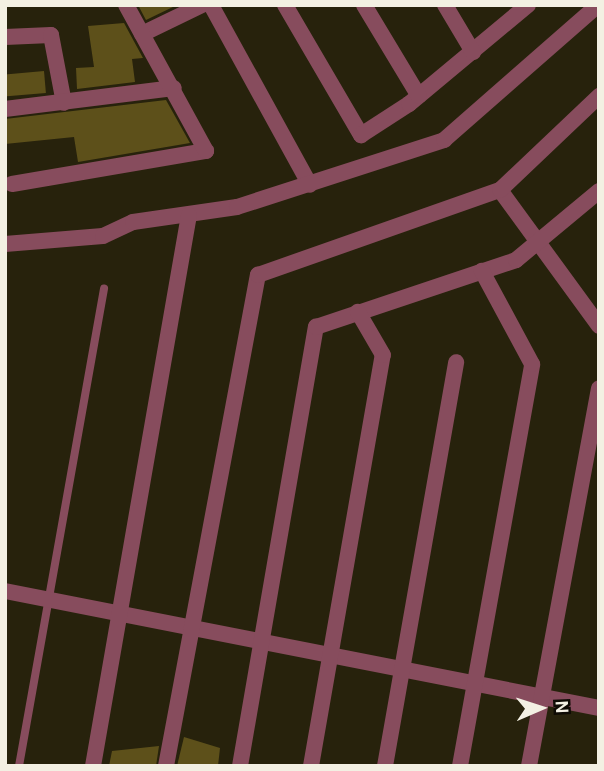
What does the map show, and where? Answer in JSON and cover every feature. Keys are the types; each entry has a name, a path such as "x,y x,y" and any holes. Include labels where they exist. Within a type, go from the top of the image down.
{"street":[{"path":"12,184 206,150 126,5"},
{"path":"142,34 202,5"},
{"path":"211,5 310,186"},
{"path":"285,5 361,135 419,96 526,6"},
{"path":"364,5 419,96"},
{"path":"445,5 473,52"},
{"path":"5,244 61,240 189,215 310,186 444,140 596,10"},
{"path":"5,37 51,35 64,103"},
{"path":"5,109 174,88"},
{"path":"166,766 258,275 500,190 599,96"},
{"path":"500,190 541,239 599,326"},
{"path":"240,766 316,327 516,260 597,196"},
{"path":"93,766 189,215"},
{"path":"460,766 532,364 482,271"},
{"path":"310,766 383,355 358,312"},
{"path":"385,766 456,362"},
{"path":"529,766 599,388"},
{"path":"5,591 119,617 599,708"}],"lane":[{"path":"19,766 104,289"}],"building":[{"path":"138,5 177,5 146,20"},
{"path":"124,23 143,58 132,59 135,82 77,89 76,68 94,67 88,26"},
{"path":"44,71 46,93 7,96 5,74"},
{"path":"166,100 190,143 78,162 74,137 5,144 5,119"},
{"path":"184,737 220,748 218,766 177,766"},
{"path":"159,746 156,766 109,766 112,751"}]}
